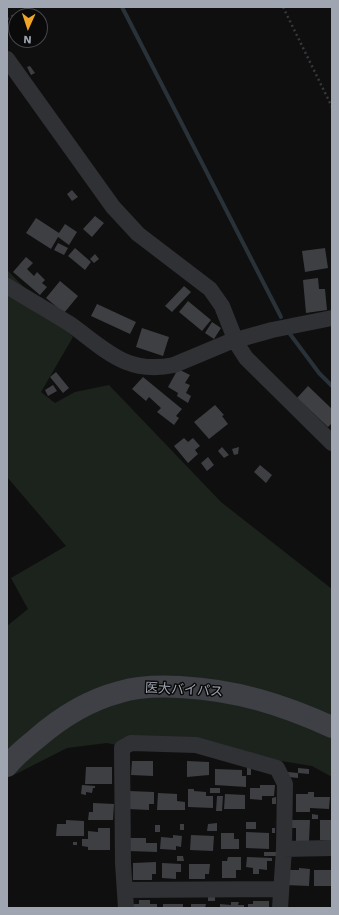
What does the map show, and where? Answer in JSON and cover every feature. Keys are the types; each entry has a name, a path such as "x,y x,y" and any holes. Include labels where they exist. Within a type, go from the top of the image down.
{"main road":[{"name":"医大バイパス","path":"7,766 42,733 74,711 106,696 135,688 174,687 226,691 274,703 332,727"}],"street":[{"path":"7,58 113,207 138,234 210,289 227,315 240,350 246,358 332,443"},
{"path":"7,286 70,324 110,355 137,365 158,367 174,365 220,345 236,340 272,330 332,318"},
{"path":"126,908 122,863 122,748 131,743 196,745 277,768 285,784 284,849 280,908"},
{"path":"284,849 332,848"},
{"path":"125,890 281,889"}],"path":[{"path":"7,18 29,7"},
{"path":"283,7 332,107"}],"shaded area":[{"path":"7,270 73,337 41,392 55,403 75,392 109,385 221,502 332,589 332,777 312,766 281,761 277,768 235,753 121,746 107,743 67,748 10,777 7,773 7,626 28,609 11,578 66,546 7,477"}],"building":[{"path":"30,66 35,73 31,75 27,67"},
{"path":"72,190 78,197 72,201 67,194"},
{"path":"95,216 104,223 92,237 83,229"},
{"path":"36,218 59,233 65,224 77,232 69,245 58,237 51,249 26,233"},
{"path":"58,243 68,248 64,255 54,250"},
{"path":"75,248 91,262 85,270 68,256"},
{"path":"325,248 328,268 305,272 302,251"},
{"path":"95,254 99,259 94,263 90,259"},
{"path":"26,257 33,263 27,269 34,276 37,272 45,280 42,283 47,287 40,295 13,272"},
{"path":"318,278 319,289 325,289 327,310 306,313 303,280"},
{"path":"60,281 78,296 64,313 46,298"},
{"path":"184,286 191,292 172,312 165,306"},
{"path":"188,301 211,320 202,331 179,312"},
{"path":"97,304 136,322 130,334 91,316"},
{"path":"212,322 221,328 214,339 205,333"},
{"path":"142,328 169,337 163,356 136,347"},
{"path":"178,369 190,375 185,383 190,385 186,393 191,396 188,403 177,396 178,393 168,387"},
{"path":"56,372 69,388 63,393 50,377"},
{"path":"143,377 182,409 176,416 179,418 174,425 157,412 161,408 149,397 146,401 132,389"},
{"path":"53,385 57,391 48,396 45,390"},
{"path":"308,386 332,409 332,423 328,427 297,398"},
{"path":"215,405 224,415 222,416 228,424 209,439 194,422"},
{"path":"184,438 188,442 193,438 200,446 195,450 198,454 188,463 174,446"},
{"path":"222,447 229,455 224,458 218,451"},
{"path":"239,447 238,454 234,455 232,449"},
{"path":"208,457 214,465 207,471 201,463"},
{"path":"260,465 272,475 266,483 254,472"},
{"path":"132,761 153,761 153,776 131,775"},
{"path":"187,761 209,762 209,775 187,777"},
{"path":"86,767 112,767 112,784 85,784"},
{"path":"247,767 251,767 251,775 247,775"},
{"path":"298,768 309,769 309,774 298,773"},
{"path":"215,769 242,770 242,776 246,776 246,787 215,785"},
{"path":"288,772 298,773 298,778 288,777"},
{"path":"82,785 95,786 95,788 93,788 92,793 86,792 86,795 81,794"},
{"path":"260,785 275,785 274,796 262,796 262,800 250,799 250,788 260,788"},
{"path":"210,788 220,788 220,793 210,793"},
{"path":"188,789 206,792 206,796 213,796 213,808 188,807"},
{"path":"129,791 154,792 154,804 149,804 149,810 128,809"},
{"path":"308,792 314,792 314,797 330,797 329,809 310,808 310,812 296,812 296,794 308,794"},
{"path":"158,793 177,794 177,801 185,802 185,810 157,810"},
{"path":"225,794 245,795 245,809 224,809"},
{"path":"217,796 223,796 222,811 216,811"},
{"path":"276,797 276,804 272,804 272,798"},
{"path":"93,803 114,804 113,820 88,820 89,812 93,812"},
{"path":"312,814 318,815 318,819 312,819"},
{"path":"66,820 84,821 84,836 56,836 57,824 66,824"},
{"path":"290,820 310,820 309,841 296,841 296,828 290,828"},
{"path":"320,820 332,820 332,841 320,840"},
{"path":"246,822 256,822 256,829 246,829"},
{"path":"217,823 217,831 207,831 208,824"},
{"path":"180,824 184,824 184,830 180,830"},
{"path":"155,825 160,825 160,832 155,832"},
{"path":"98,828 110,828 110,850 88,850 88,847 82,846 82,839 88,839 88,831 98,832"},
{"path":"272,828 275,828 275,833 272,833"},
{"path":"246,832 269,833 269,849 246,848"},
{"path":"221,833 234,833 234,839 239,839 239,849 221,849"},
{"path":"173,835 182,836 181,847 176,846 176,850 160,849 161,837 173,838"},
{"path":"191,835 214,836 213,851 190,850"},
{"path":"129,838 146,838 146,843 157,843 157,852 128,851"},
{"path":"73,842 77,842 77,845 73,845"},
{"path":"264,852 276,852 276,856 264,856"},
{"path":"177,856 183,856 184,861 177,861"},
{"path":"228,857 241,857 241,870 236,870 236,878 222,878 222,861 227,861"},
{"path":"247,857 272,858 272,861 267,861 267,870 259,869 259,874 253,874 253,868 246,867"},
{"path":"156,862 156,874 152,874 152,880 133,880 133,863"},
{"path":"162,863 181,864 181,872 176,872 176,879 162,878"},
{"path":"189,864 210,864 209,874 205,874 205,879 189,879"},
{"path":"299,868 310,869 309,886 285,885 286,870 299,870"},
{"path":"314,870 332,870 332,886 314,886"},
{"path":"208,894 215,894 215,901 208,901"},
{"path":"139,900 150,900 150,904 157,904 157,908 132,908 132,904 139,904"},
{"path":"253,901 269,901 269,908 248,908 248,904 253,904"},
{"path":"231,902 239,902 238,905 244,905 244,908 220,908 220,904 231,905"},
{"path":"163,904 183,904 183,908 163,908"},
{"path":"191,904 206,904 205,908 191,908"}],"waterway":[{"path":"122,7 281,317"},
{"path":"290,334 319,373 332,386"}]}
